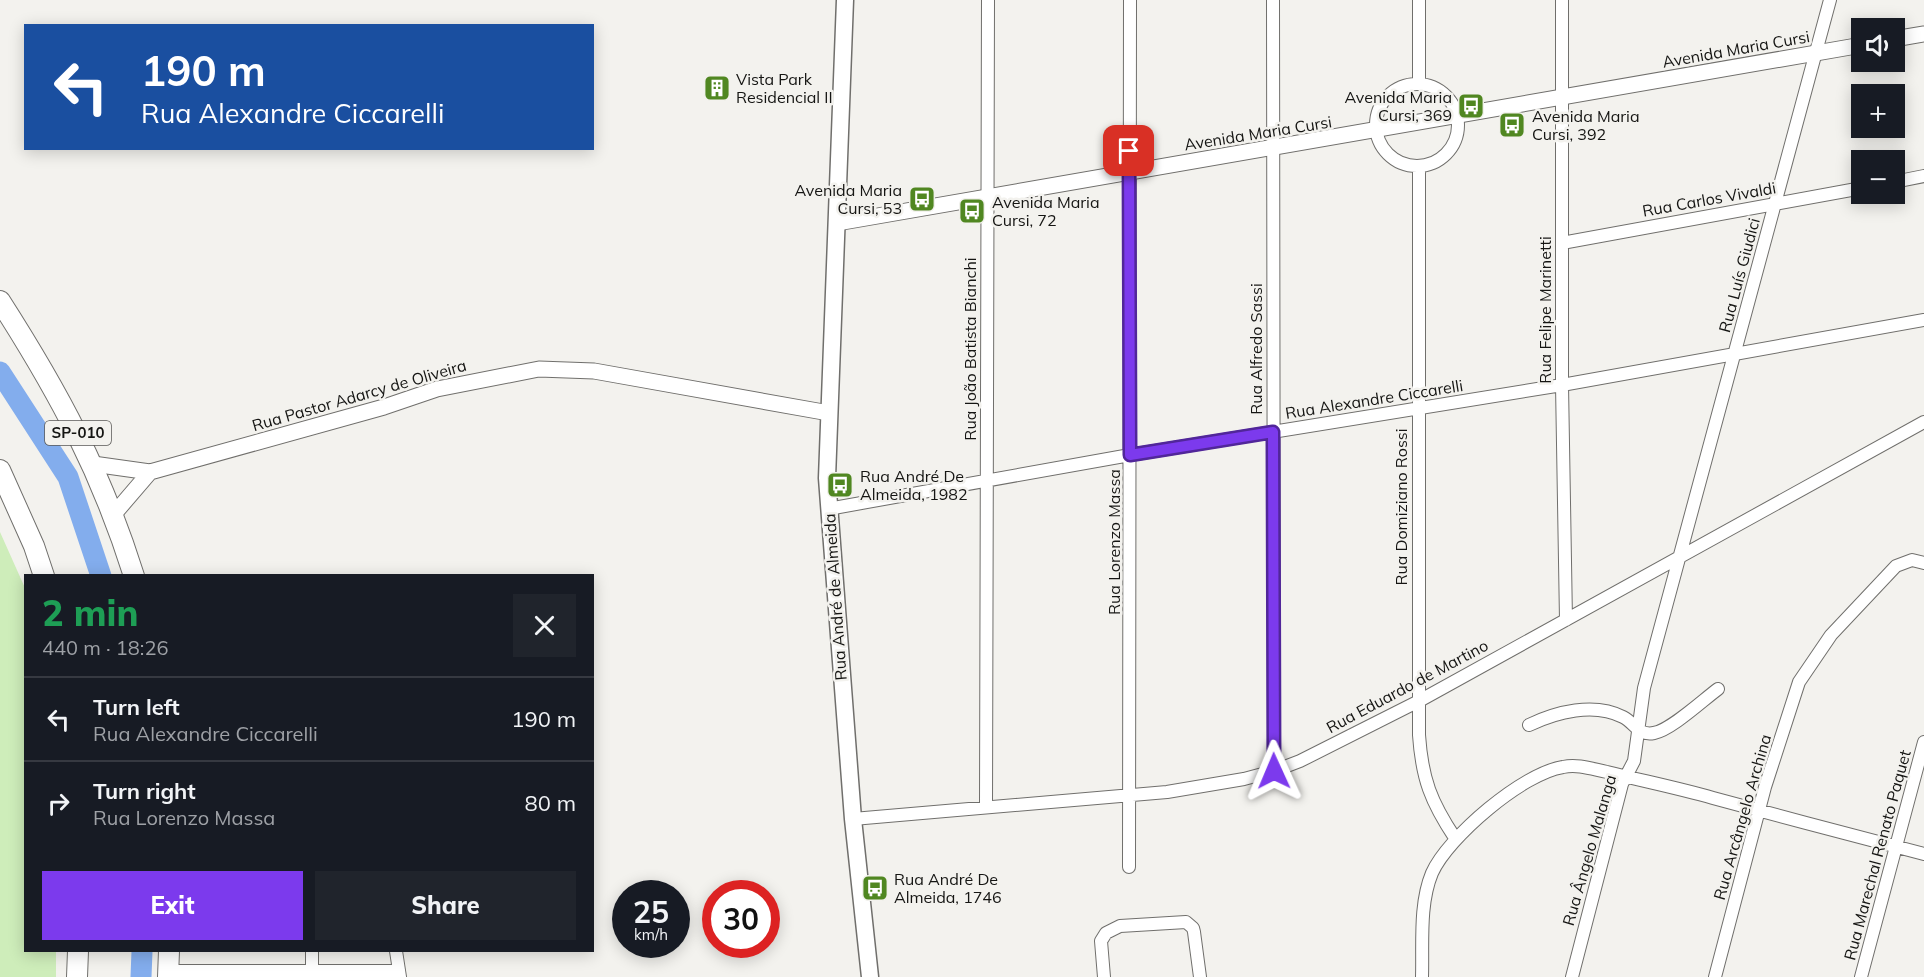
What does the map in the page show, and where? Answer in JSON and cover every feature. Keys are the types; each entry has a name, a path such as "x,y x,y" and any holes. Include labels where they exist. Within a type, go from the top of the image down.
{"highway":[{"name":"SP-010","path":"0,301 69,414 114,513 133,574"},
{"path":"0,470 34,546 43,574"},
{"path":"77,977 78,952"},
{"path":"169,952 169,974"}],"main road":[{"name":"Rua André de Almeida","path":"845,0 829,413 828,509 853,819 870,977"}],"street":[{"name":"Rua João Batista Bianchi","path":"986,806 988,0"},
{"name":"Rua Lorenzo Massa","path":"1129,867 1130,0"},
{"name":"Rua Alfredo Sassi","path":"1273,0 1274,771"},
{"path":"1419,0 1419,84"},
{"name":"Rua Felipe Marinetti","path":"1562,0 1562,385 1566,620"},
{"name":"Rua Luís Giudici","path":"1680,559 1830,0"},
{"path":"1905,37 1924,34"},
{"name":"Avenida Maria Cursi","path":"837,223 1377,132 1851,47"},
{"path":"1419,84 1433,87 1444,94 1453,105 1458,117 1458,131 1454,145 1439,160 1419,166 1396,160 1380,143 1377,132 1378,114 1387,98 1396,90 1419,84"},
{"name":"Rua Domiziano Rossi","path":"1419,166 1420,761 1425,783 1433,802 1455,838"},
{"path":"1905,180 1924,177"},
{"name":"Rua Carlos Vivaldi","path":"1562,243 1851,190"},
{"name":"Rua Alexandre Ciccarelli","path":"828,509 1130,455 1562,385 1735,352 1924,320"},
{"name":"Rua Pastor Adarcy de Oliveira","path":"93,464 150,472 377,409 437,389 539,369 594,371 829,413"},
{"name":"Rua Eduardo de Martino","path":"853,819 986,806 1130,796 1218,784 1274,771 1300,761 1419,701 1680,559 1924,422"},
{"path":"114,513 150,472"},
{"name":"Rua Ângelo Malanga","path":"1572,977 1622,784 1634,761 1644,688 1680,559"},
{"name":"Rua Arcângelo Archina","path":"1715,977 1759,810 1792,700 1807,668 1847,617 1896,566 1912,560 1924,563"},
{"path":"1529,725 1558,714 1585,710 1621,716 1637,730 1649,734 1661,731 1718,688"},
{"name":"Rua Marechal Renato Paquet","path":"1861,977 1924,742"},
{"path":"1422,977 1424,913 1428,886 1433,872 1455,838 1514,789 1548,770 1564,766 1582,766 1628,775 1924,854"},
{"path":"1104,977 1101,941 1112,929 1120,926 1186,922 1193,928 1200,977"},
{"path":"312,952 312,973"},
{"path":"169,974 400,974 396,952"}],"green space":[{"path":"0,532 24,586 24,952 56,952 56,977 0,977"}],"waterway":[{"path":"0,372 68,477 100,574"},
{"path":"141,977 142,952"}],"place":[{"name":"Vista Park Residencial II","path":"717,88"},
{"name":"Avenida Maria Cursi, 369","path":"1471,106"},
{"name":"Avenida Maria Cursi, 392","path":"1512,125"},
{"name":"Avenida Maria Cursi, 53","path":"922,199"},
{"name":"Avenida Maria Cursi, 72","path":"972,211"},
{"name":"Rua André De Almeida, 1982","path":"840,485"},
{"name":"Rua André De Almeida, 1746","path":"875,888"}],"route":[{"path":"1129,151 1130,455 1273,432 1274,771"}]}
